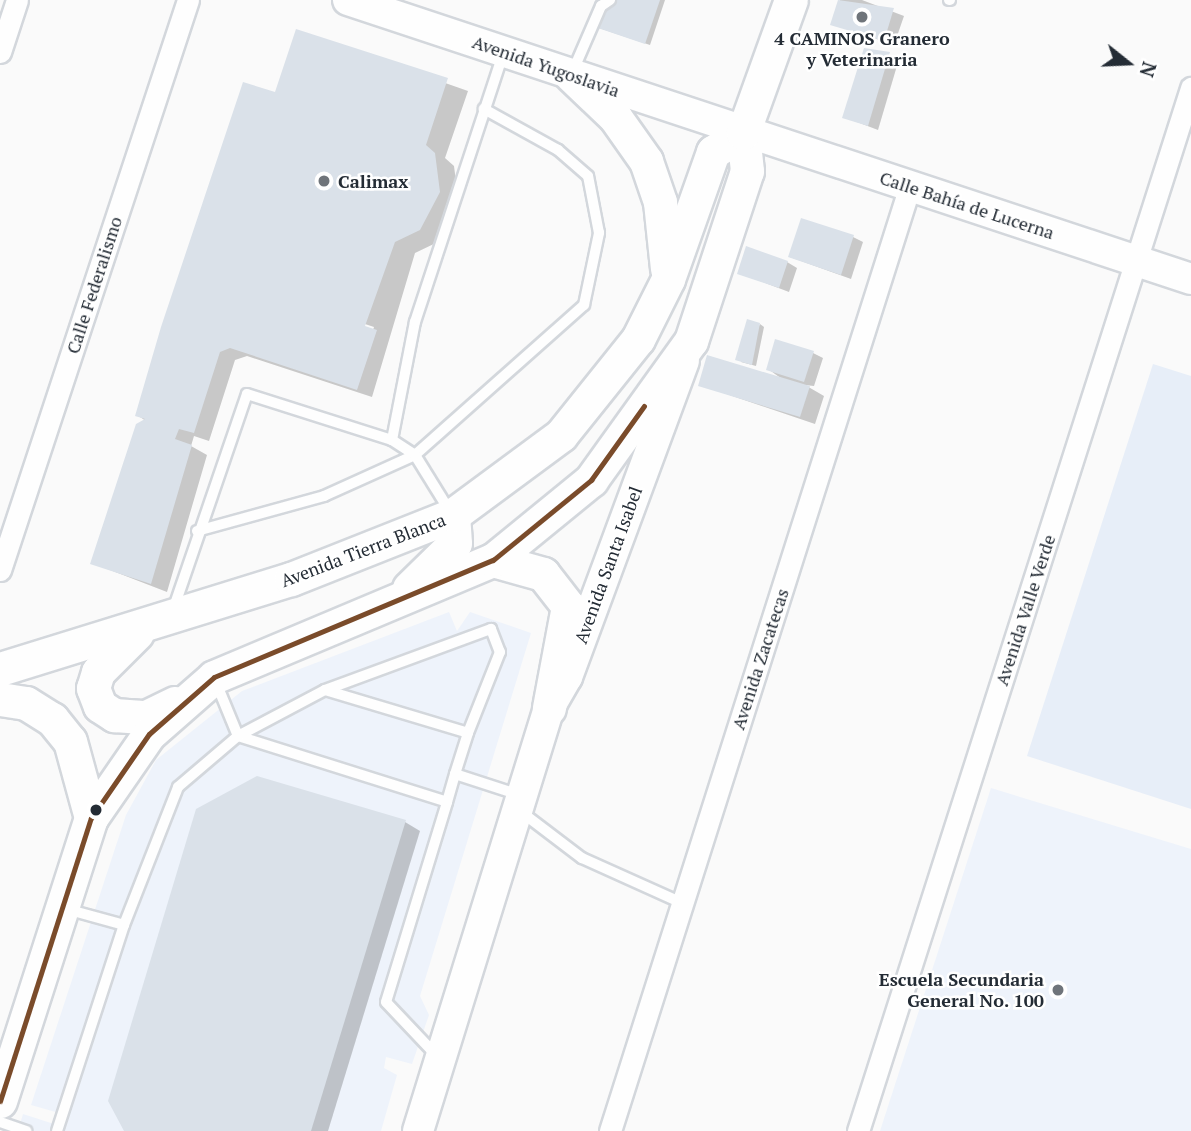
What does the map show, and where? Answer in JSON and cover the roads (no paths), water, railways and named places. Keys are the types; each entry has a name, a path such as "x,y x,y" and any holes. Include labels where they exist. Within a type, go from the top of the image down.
{"main road":[{"name":"Avenida Yugoslavia","path":"348,0 743,133"},
{"name":"Avenida Santa Isabel","path":"418,1131 549,708 567,677 691,341 747,171 743,133 790,0"},
{"path":"572,75 615,117 646,161 660,202 668,279"},
{"name":"Calle Bahía de Lucerna","path":"743,133 1191,279"},
{"name":"Avenida Tierra Blanca","path":"0,668 161,622 453,515 561,435 638,340 668,279 713,152 743,133"},
{"path":"161,622 107,657 93,688 100,706 114,715 146,717 214,677 390,607 493,561 591,480 691,341"},
{"path":"390,607 456,543 453,515"},
{"path":"493,561 543,574 568,606 549,708"},
{"path":"0,1101 91,818 149,734 214,677"},
{"path":"0,699 26,703 52,719 70,741 91,818"}],"street":[{"path":"0,52 17,0"},
{"name":"Calle Federalismo","path":"0,570 188,0"},
{"name":"Avenida Valle Verde","path":"858,1131 1191,89"},
{"name":"Avenida Zacatecas","path":"610,1131 910,186"}],"lane":[{"path":"572,75 601,6 610,0"},
{"path":"392,440 415,322 503,52"},
{"path":"197,531 324,496 415,455 584,305 599,233 588,176 558,150 484,109"},
{"path":"161,622 247,394 392,440 415,455 453,515"},
{"path":"57,1131 124,925 178,787 238,736 324,690 491,629 500,652 468,733 386,1002 441,1061"},
{"path":"214,677 238,736"},
{"path":"324,690 468,733"},
{"path":"238,736 447,802"},
{"path":"455,774 520,802 557,844 682,904"},
{"path":"62,908 124,925"},
{"path":"0,1122 26,1131"}],"place":[{"name":"4 CAMINOS Granero y Veterinaria","path":"862,17"},
{"name":"Calimax","path":"324,181"},
{"name":"Escuela Secundaria General No. 100","path":"1058,990"}]}
